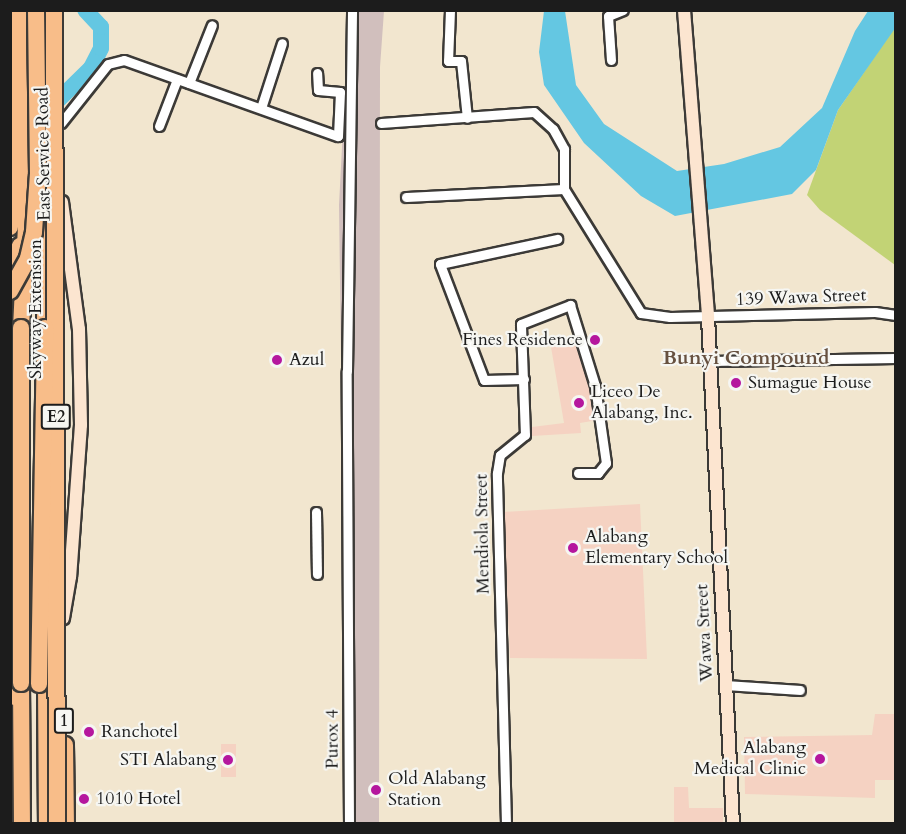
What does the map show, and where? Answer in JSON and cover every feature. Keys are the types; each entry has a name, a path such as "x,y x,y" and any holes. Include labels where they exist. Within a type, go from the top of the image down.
{"highway":[{"name":"Skyway Extension","path":"11,10 18,226"},
{"name":"E2","path":"21,824 18,589 21,328 18,226 26,149 27,10"},
{"name":"E2","path":"11,270 21,257 29,215 27,10"},
{"path":"10,291 28,258 34,232 36,10"},
{"name":"E2","path":"40,824 46,230 56,123 45,95 45,10"},
{"name":"Skyway Extension","path":"54,10 57,824"},
{"path":"11,270 18,226"},
{"path":"10,635 18,624 33,616 63,618 59,577 63,326 46,230"},
{"name":"1","path":"63,618 66,824"},
{"path":"16,824 13,691 19,683 28,678 46,685 47,824"},
{"path":"10,804 16,785"}],"main road":[{"name":"East Service Road","path":"60,10 60,79 56,123 64,234 79,329 81,424 70,577 63,618"},
{"name":"Wawa Street","path":"684,10 708,316 733,824"}],"street":[{"name":"Purox 4","path":"349,824 347,371 352,10"},
{"path":"450,10 448,61 461,61 466,118"},
{"path":"611,60 609,16 623,10"},
{"path":"189,83 212,25"},
{"path":"261,108 282,43"},
{"path":"56,123 108,64 124,60 338,136 340,92 318,90 317,73"},
{"path":"159,126 177,79"},
{"path":"381,123 534,112 553,129 564,150 564,189 406,197"},
{"name":"139 Wawa Street","path":"564,189 641,313 669,317 896,315"},
{"path":"524,379 484,380 440,264 557,239"},
{"name":"Mendiola Street","path":"506,824 497,473 500,455 525,435 521,324 570,305 595,386 606,463 598,473 578,473"},
{"path":"710,361 896,358"},
{"path":"316,512 317,574"},
{"path":"726,685 800,690"}],"shaded area":[{"path":"349,11 384,11 380,67 379,823 347,823 339,205"},
{"name":"Liceo De Alabang, Inc.","path":"578,341 595,386 598,420 580,423 581,433 532,436 532,427 564,423 551,347"},
{"name":"Alabang Elementary School","path":"640,504 647,659 510,658 503,512"},
{"name":"Alabang Medical Clinic","path":"875,714 896,714 895,780 875,780 875,798 745,794 744,737 872,735"},
{"name":"STI Alabang","path":"221,744 236,744 236,777 221,777"},
{"name":"Alabang Medical Clinic","path":"674,787 688,787 689,808 723,808 723,823 674,823"}],"green space":[{"path":"895,27 895,265 820,210 807,195 838,110"}],"water":[{"path":"544,11 565,11 576,85 604,124 677,171 724,164 780,147 822,108 855,31 868,11 895,11 896,27 838,110 816,170 792,194 675,216 641,196 584,143 544,85 539,52"}],"waterway":[{"path":"45,113 91,68 101,48 101,27 85,10"}],"place":[{"name":"Fines Residence","path":"595,340"},
{"name":"Azul","path":"277,360"},
{"name":"Sumague House","path":"736,383"},
{"name":"Liceo De Alabang, Inc.","path":"579,403"},
{"name":"Alabang Elementary School","path":"573,548"},
{"name":"Ranchotel","path":"89,732"},
{"name":"Alabang Medical Clinic","path":"820,759"},
{"name":"STI Alabang","path":"228,760"},
{"name":"Old Alabang Station","path":"376,790"},
{"name":"1010 Hotel","path":"84,799"}],"district":[{"name":"Bunyi Compound","path":"746,357"}]}
